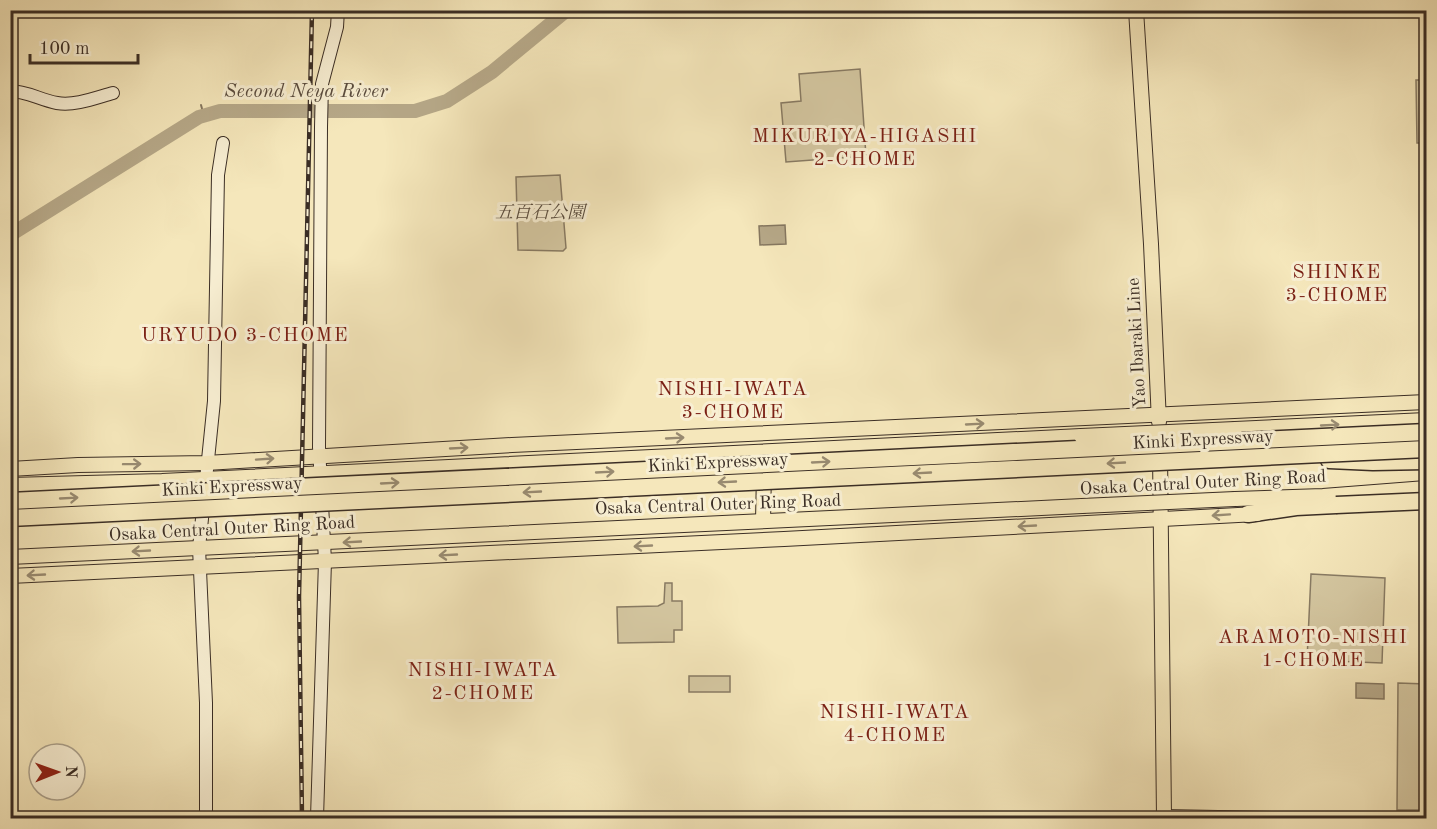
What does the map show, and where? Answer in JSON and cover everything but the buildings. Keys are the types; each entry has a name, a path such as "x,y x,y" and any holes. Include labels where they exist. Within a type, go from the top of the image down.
{"highway":[{"name":"Kinki Expressway","path":"12,489 1426,432"},
{"name":"Kinki Expressway","path":"10,518 1426,449"},
{"path":"1166,461 1324,459 1426,462"},
{"path":"1248,513 1329,500 1426,501"}],"main road":[{"name":"Yao Ibaraki Line","path":"1136,10 1159,415 1164,817"},
{"path":"10,469 78,465 206,463 320,455 1426,402"},
{"path":"1396,421 1426,412"},
{"path":"12,489 886,444 1426,420"},
{"path":"772,433 886,444"},
{"path":"524,463 557,453 639,440"},
{"path":"763,521 764,450"},
{"name":"Osaka Central Outer Ring Road","path":"10,559 614,527 1235,499 1329,500 1426,488"},
{"path":"10,576 784,539 1248,513 1296,514 1426,507"},
{"path":"784,539 842,526 920,515"},
{"path":"614,527 738,541"},
{"path":"10,559 144,569"}],"street":[{"path":"317,819 325,561 320,473 322,84 337,27 338,10"},
{"path":"10,91 29,93 62,104 113,93"},
{"path":"206,813 206,703 200,548 206,463 214,401 218,175 223,143"},
{"path":"1164,817 1277,819"}],"green space":[{"path":"860,69 866,156 786,162 781,103 801,101 799,74"},
{"path":"1416,80 1426,80 1426,143 1417,143"},
{"name":"五百石公園","path":"560,175 566,248 563,251 518,250 516,177"},
{"path":"1311,574 1385,578 1382,663 1307,660"},
{"path":"665,583 672,583 672,601 682,601 682,630 674,630 674,642 618,643 617,607 658,606 664,603"},
{"path":"689,676 730,676 730,692 689,692"},
{"path":"1398,683 1426,684 1426,810 1397,810"}],"shaded area":[{"path":"785,225 786,244 760,245 759,226"},
{"path":"1356,683 1384,684 1384,699 1356,698"}],"waterway":[{"name":"Second Neya River","path":"10,235 199,117 220,111 415,111 447,101 492,72 567,10"},
{"path":"201,105 204,116"}],"railway":[{"path":"302,818 299,597 312,10"}],"district":[{"name":"MIKURIYA-HIGASHI 2-CHOME","path":"865,148"},
{"name":"SHINKE 3-CHOME","path":"1337,284"},
{"name":"URYUDO 3-CHOME","path":"245,336"},
{"name":"NISHI-IWATA 3-CHOME","path":"733,402"},
{"name":"ARAMOTO-NISHI 1-CHOME","path":"1313,650"},
{"name":"NISHI-IWATA 2-CHOME","path":"483,682"},
{"name":"NISHI-IWATA 4-CHOME","path":"895,724"}]}
